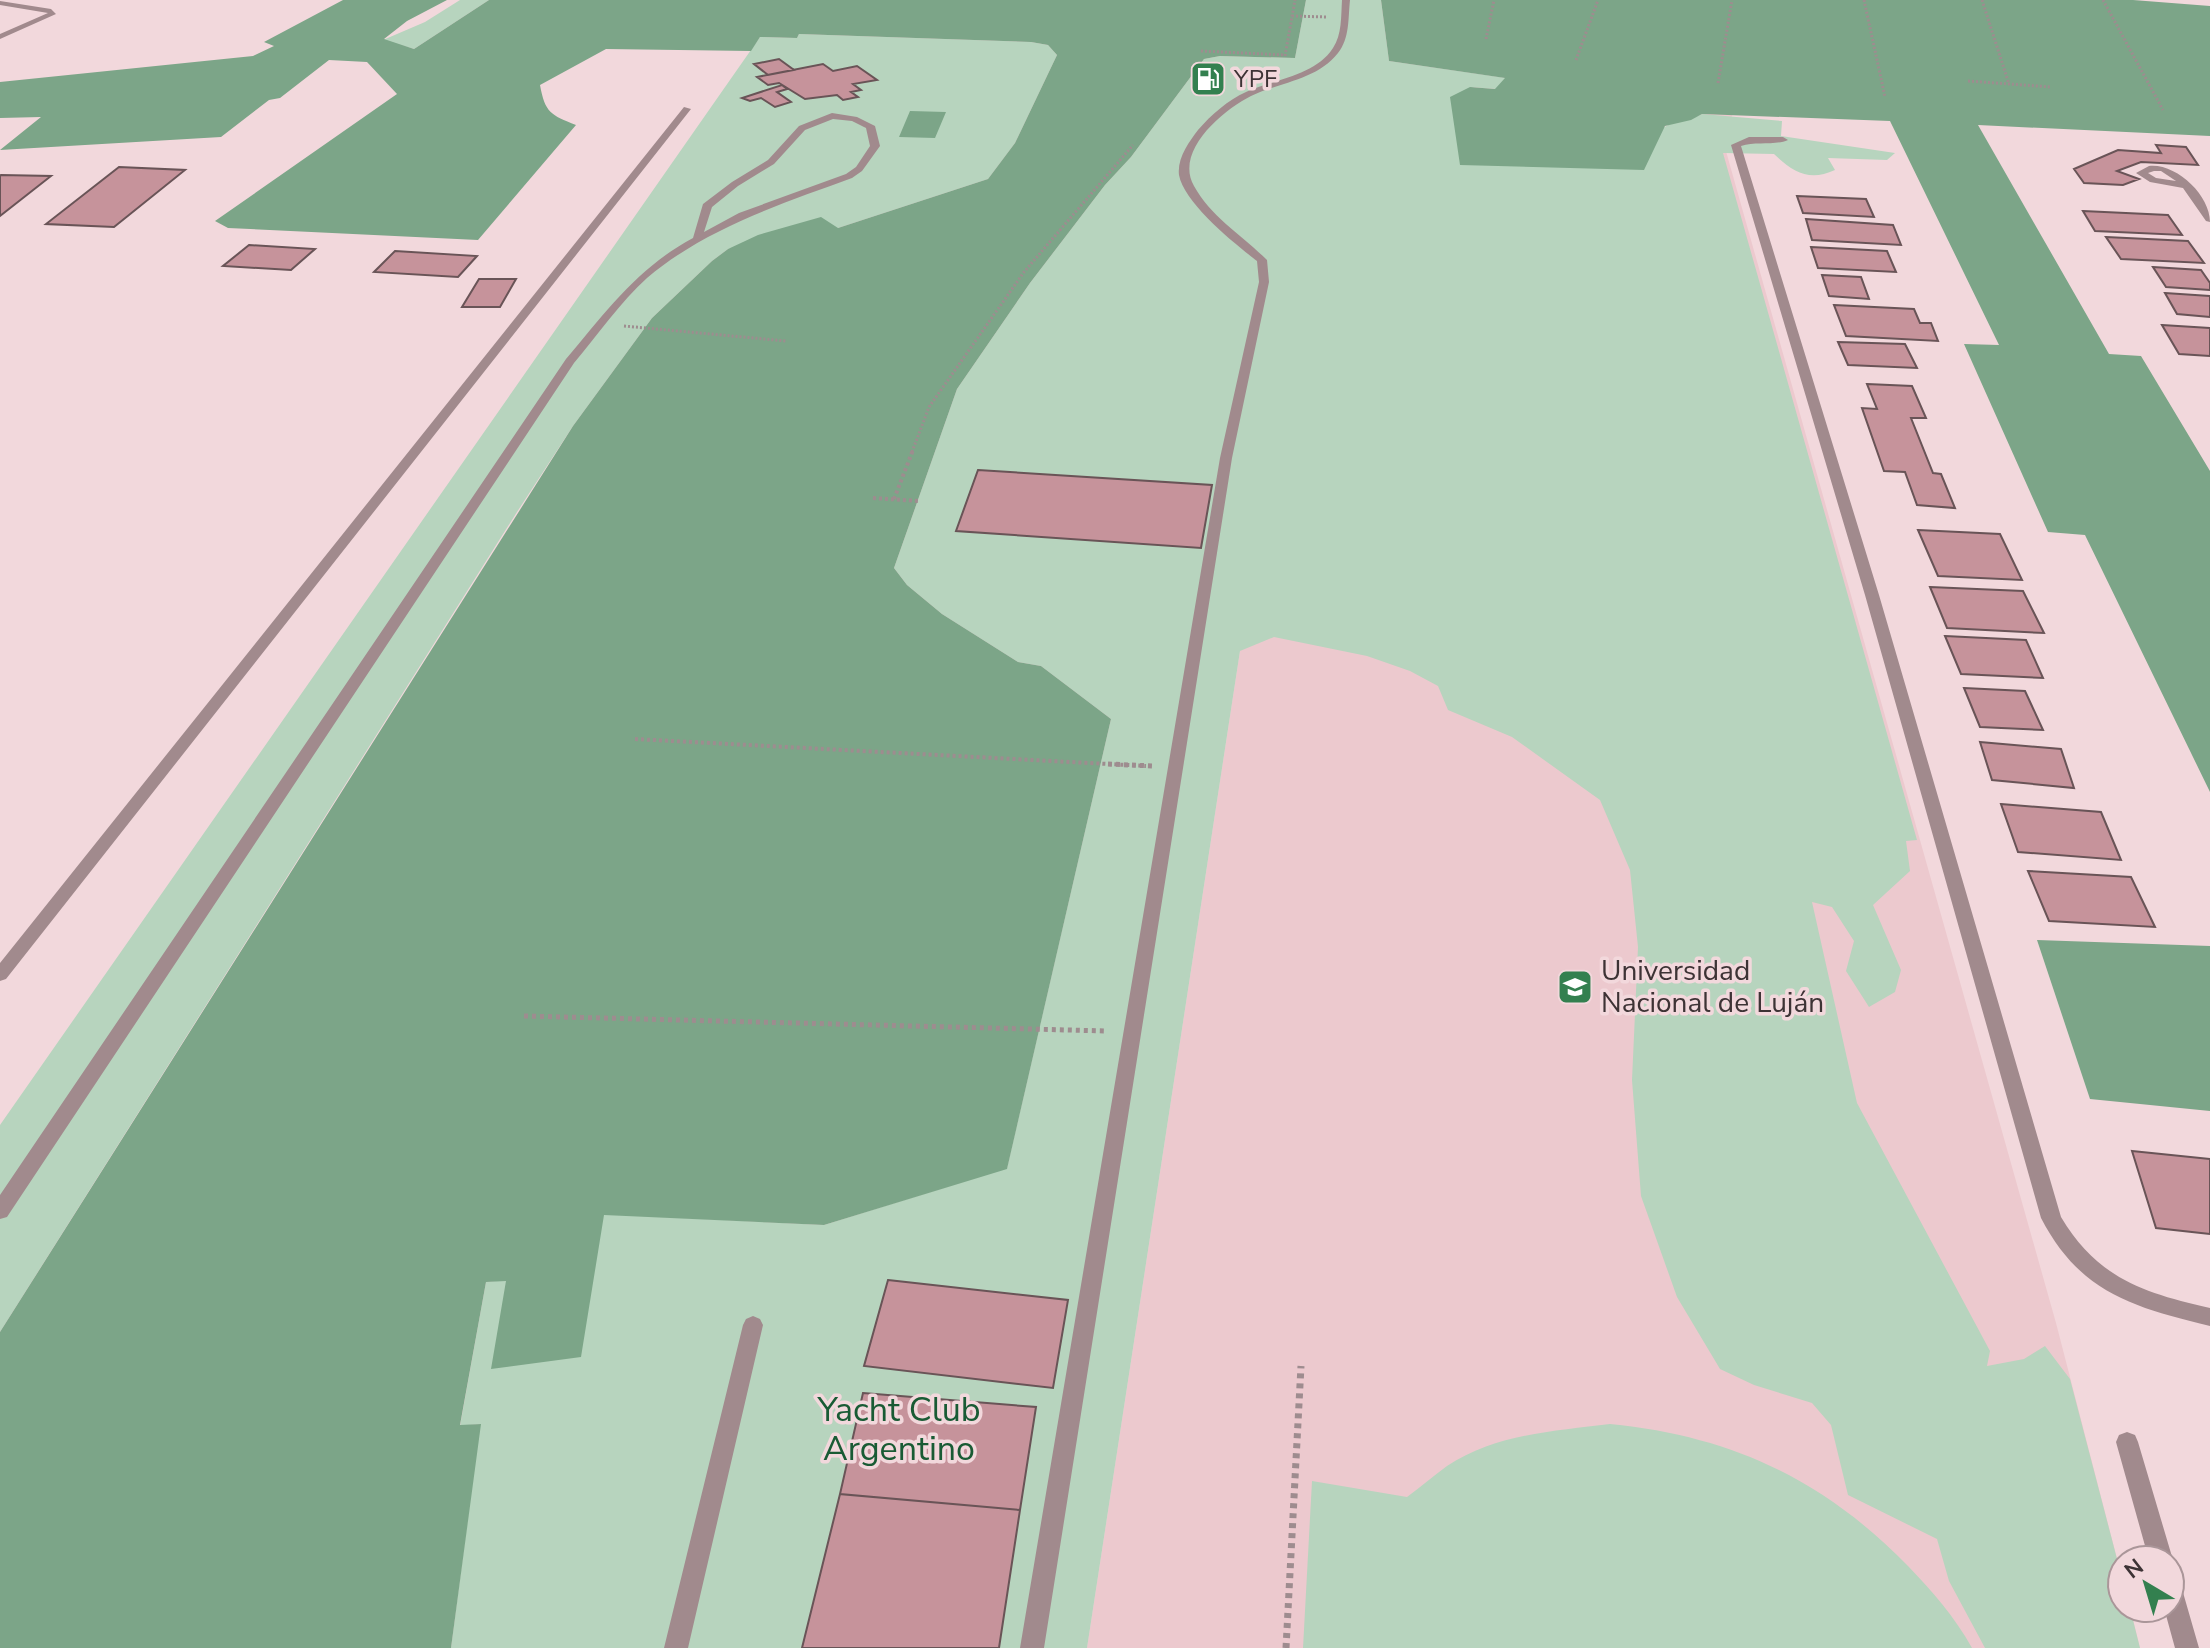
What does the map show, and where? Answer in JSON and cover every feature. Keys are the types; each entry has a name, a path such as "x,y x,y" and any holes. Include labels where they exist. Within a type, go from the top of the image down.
{"street":[{"path":"1032,1648 1226,458 1264,282 1262,260 1245,247 1190,189 1184,174 1186,158 1198,137 1220,112 1244,96 1317,67 1335,52 1343,34 1346,0"},
{"path":"0,3 51,11 52,14 0,37"},
{"path":"0,975 687,109"},
{"path":"0,1211 570,361 641,278 697,237 743,215 824,186 859,169 875,146 870,126 854,119 832,116 802,128 771,162 707,206 697,237"},
{"path":"1783,140 1752,139 1736,145 1872,595 2051,1218 2064,1243 2108,1284 2141,1299 2210,1317"},
{"path":"2185,185 2210,219"},
{"path":"676,1648 753,1325"},
{"path":"2127,1442 2156,1544"},
{"path":"2180,1624 2187,1648"}],"path":[{"path":"1201,51 1285,56 1295,0"},
{"path":"1486,39 1494,0"},
{"path":"1576,60 1598,0"},
{"path":"1718,83 1732,0"},
{"path":"1864,0 1885,97"},
{"path":"1982,0 2009,84"},
{"path":"2103,0 2163,110"},
{"path":"1292,16 1303,16"},
{"path":"1968,81 2051,87"},
{"path":"894,499 929,407 1024,272 1133,145"},
{"path":"644,328 786,341"},
{"path":"873,498 919,501"},
{"path":"635,739 1176,767"},
{"path":"524,1016 1133,1032"},
{"path":"1286,1648 1301,1366"}],"shaded area":[{"path":"343,0 447,0 407,21 384,39 414,49 489,0 1306,0 1295,58 1220,56 1204,59 1131,157 1105,185 1030,283 957,389 894,568 907,585 942,614 1018,662 1041,666 1111,719 1007,1169 824,1225 604,1215 581,1357 491,1369 506,1281 486,1282 460,1425 481,1424 451,1648 0,1648 0,1332 573,426 652,318 728,249 758,235 821,217 838,228 988,179 1015,143 1057,55 1048,45 1031,42 799,34 797,38 760,37 751,51 606,49 540,85 550,112 576,125 478,240 228,228 215,221 397,94 367,62 329,60 280,98 269,100 221,137 0,150 41,117 0,118 0,82 253,56 274,46 264,42"},
{"path":"1381,0 2133,0 2210,6 2210,136 1978,125 2109,354 2141,356 2210,471 2210,792 2085,535 2048,532 1964,344 1999,345 1890,121 1702,114 1665,126 1644,170 1460,165 1450,97 1470,87 1495,89 1505,78 1389,61"},
{"path":"910,111 946,112 935,138 899,137"},
{"name":"Universidad Nacional de Luján","path":"1702,114 1733,114 1722,137 2056,1323 2113,1544 2106,1544 2106,1624 2134,1624 2140,1648 1087,1648 1240,651"},
{"path":"2037,940 2210,946 2210,1111 2090,1099"}],"green space":[{"path":"460,0 489,0 414,49 383,40 425,22"},
{"name":"Yacht Club Argentino","path":"1306,0 1381,0 1389,61 1506,78 1496,89 1470,87 1661,130 1702,114 1782,121 1781,136 1895,153 1887,160 1828,158 1835,170 1809,175 1788,166 1774,154 1723,153 1917,840 1906,841 1910,871 1873,905 1901,970 1895,992 1869,1007 1846,971 1854,941 1832,907 1812,902 1857,1103 1990,1351 1987,1366 2024,1359 2045,1346 2070,1379 2113,1544 2106,1544 2106,1624 2134,1624 2140,1648 1985,1648 1949,1581 1937,1539 1848,1495 1831,1425 1812,1403 1754,1385 1720,1369 1677,1297 1641,1196 1632,1080 1638,947 1630,870 1600,800 1512,737 1448,710 1438,686 1410,671 1367,656 1274,637 1240,651 1087,1648 451,1648 480,1424 460,1426 486,1282 506,1280 604,1214 824,1225 1007,1168 1111,719 1041,666 1018,662 942,614 907,585 894,568 957,389 1030,283 1105,185 1131,157 1204,59 1220,56 1295,58"},
{"path":"799,34 1031,42 1048,45 1057,55 1015,143 988,179 838,228 728,249 652,318 573,426 517,512 0,1332 0,1125 760,37 797,38"},
{"path":"1610,1424 1696,1439 1735,1451 1808,1486 1876,1535 1908,1566 1943,1605 1972,1648 1303,1648 1312,1481 1407,1497 1447,1466 1485,1447 1526,1436"}],"building":[{"path":"779,59 794,70 768,75 754,64"},
{"path":"823,64 833,71 857,66 877,80 853,84 861,90 851,92 858,97 843,100 837,95 805,99 779,83 768,85 757,77"},
{"path":"782,85 787,89 777,92 791,102 775,107 761,98 750,101 742,98"},
{"path":"2156,145 2186,147 2198,165 2141,162 2117,171 2139,179 2123,185 2084,183 2074,169 2118,150 2161,153"},
{"path":"119,167 185,170 114,227 46,224"},
{"path":"1,175 51,176 0,216"},
{"path":"1797,196 1866,199 1874,217 1803,213"},
{"path":"2083,211 2168,215 2182,235 2095,231"},
{"path":"1806,219 1893,225 1901,245 1812,240"},
{"path":"2106,237 2188,241 2204,263 2121,259"},
{"path":"249,245 315,249 291,270 223,266"},
{"path":"1811,247 1887,251 1896,272 1818,268"},
{"path":"395,251 477,256 458,277 374,272"},
{"path":"2153,267 2201,270 2210,283 2210,290 2166,287"},
{"path":"1822,275 1861,277 1869,299 1829,296"},
{"path":"479,279 516,279 500,307 462,307"},
{"path":"2165,293 2210,296 2210,317 2177,314"},
{"path":"1834,305 1914,309 1920,323 1931,323 1938,341 1846,336"},
{"path":"2162,325 2210,328 2210,356 2179,354"},
{"path":"1838,342 1905,344 1917,368 1848,365"},
{"path":"1867,384 1912,386 1926,418 1911,418 1933,473 1941,474 1955,508 1917,505 1905,472 1884,471 1862,408 1877,409"},
{"path":"978,470 1212,485 1201,548 956,531"},
{"path":"1918,530 2000,534 2022,580 1938,576"},
{"path":"1930,587 2023,591 2044,633 1947,628"},
{"path":"1945,636 2026,640 2043,678 1961,674"},
{"path":"1964,688 2025,691 2043,730 1980,727"},
{"path":"1980,742 2061,749 2074,788 1992,780"},
{"path":"2001,804 2101,812 2121,860 2018,852"},
{"path":"2028,871 2131,877 2155,927 2049,921"},
{"path":"2132,1151 2210,1159 2210,1234 2156,1228"},
{"path":"888,1280 1068,1300 1053,1388 864,1366"},
{"path":"863,1393 1036,1407 1020,1510 840,1494"},
{"path":"840,1494 1020,1510 999,1648 802,1648"}],"place":[{"name":"YPF","path":"1208,79"},
{"name":"Universidad Nacional de Luján","path":"1575,987"}]}
